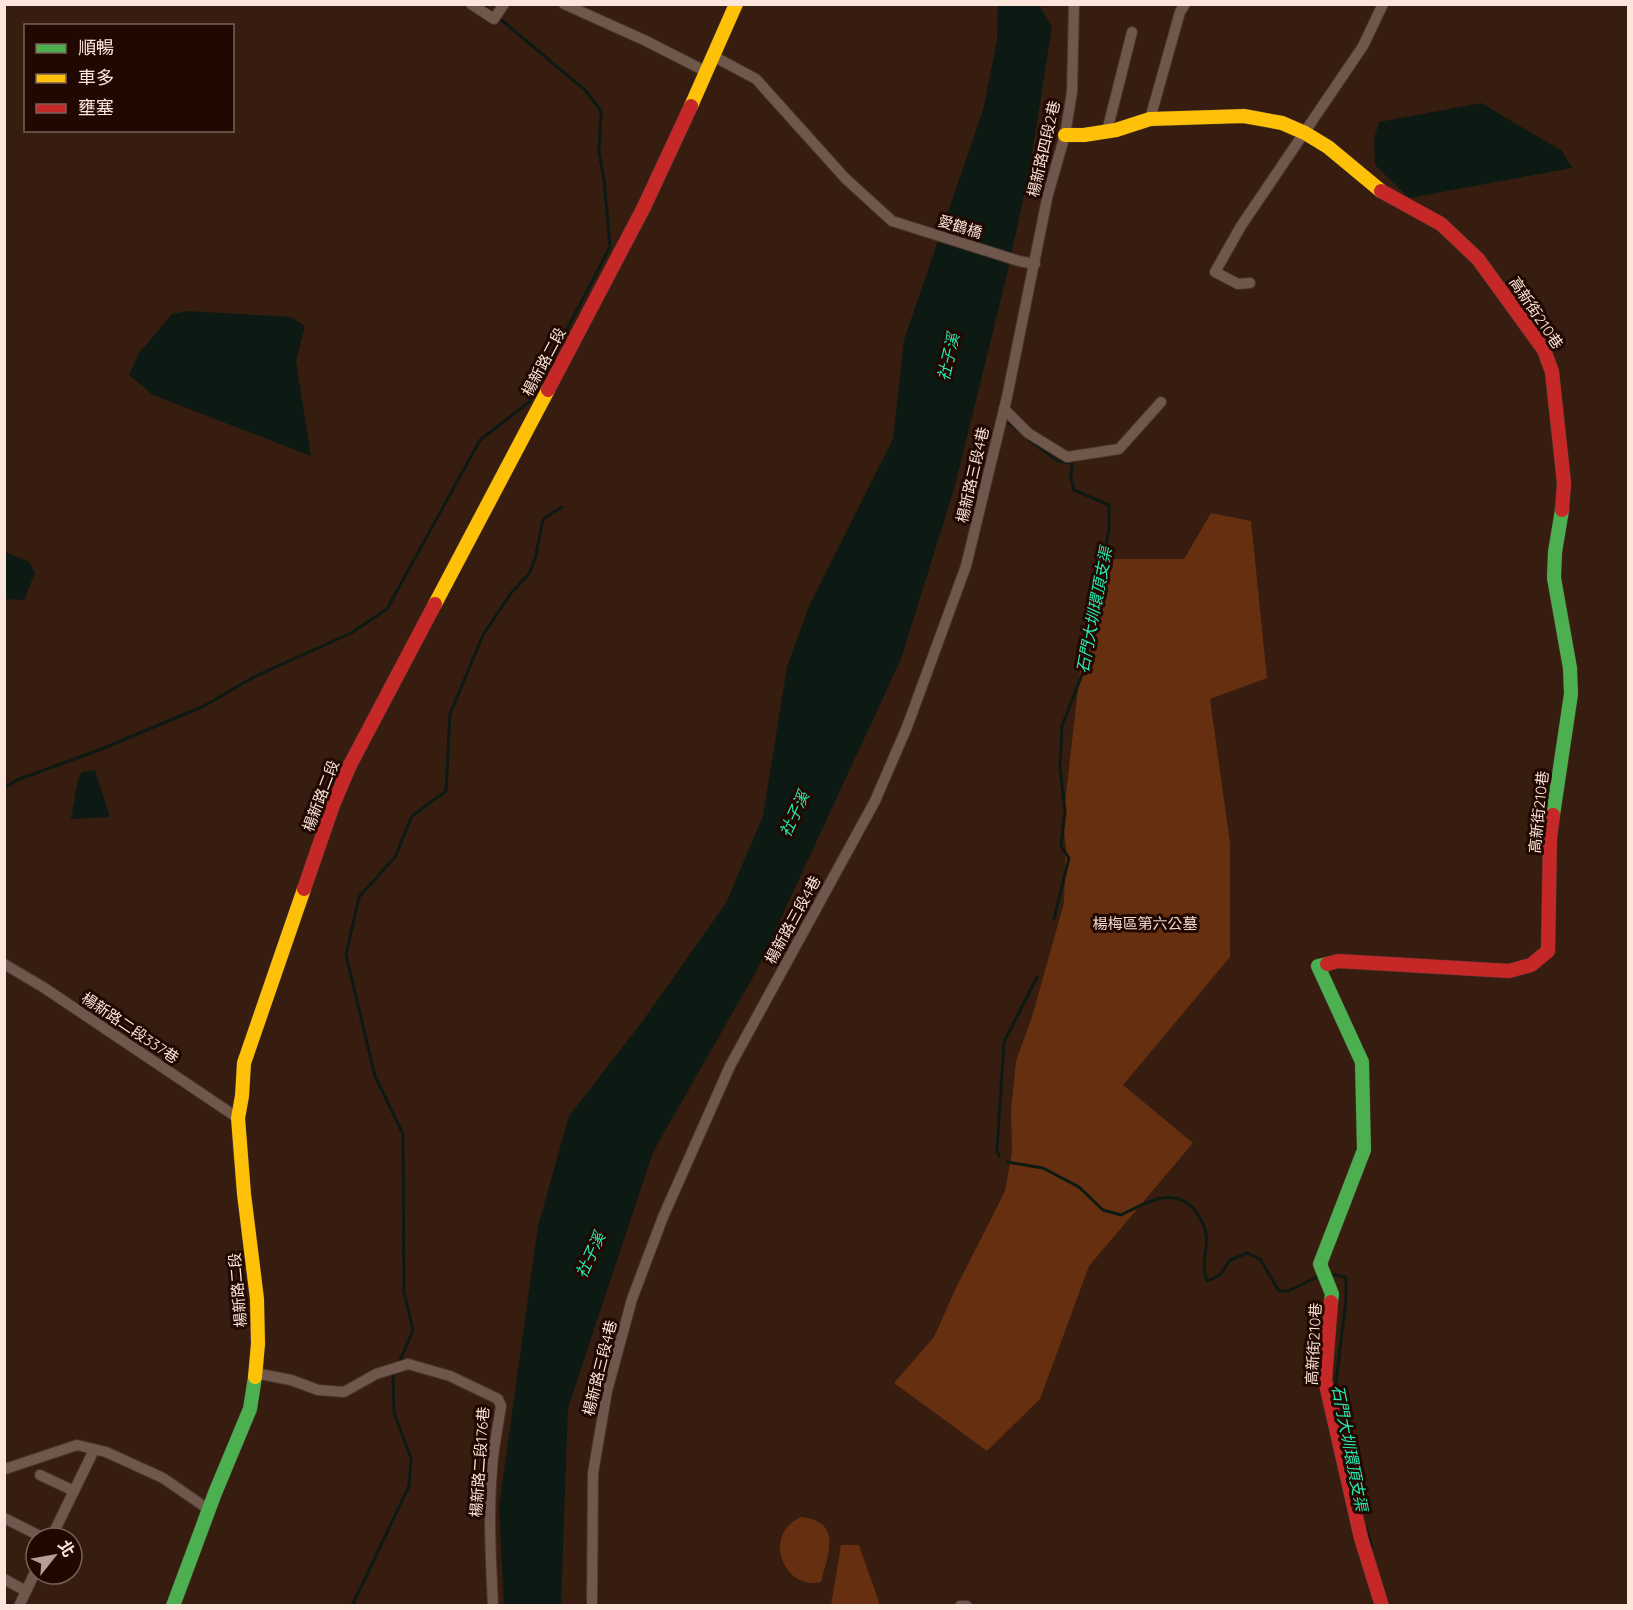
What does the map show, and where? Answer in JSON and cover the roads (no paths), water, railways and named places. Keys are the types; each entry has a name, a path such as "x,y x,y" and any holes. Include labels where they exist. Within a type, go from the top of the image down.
{"street":[{"path":"471,4 499,11"},
{"path":"564,4 644,39 707,72"},
{"name":"楊新路二段","path":"173,1605 208,1509 250,1409 258,1344 257,1299 244,1194 238,1118 244,1063 333,805 350,765 644,207 736,4"},
{"name":"楊新路四段2巷","path":"1035,264 1048,195 1065,135 1072,92 1074,4"},
{"path":"1150,118 1180,12 1185,4"},
{"path":"1250,283 1239,284 1215,272 1241,226 1363,46 1383,4"},
{"path":"1107,131 1131,32"},
{"name":"愛鶴橋","path":"713,56 756,79 845,178 892,221 1018,261 1035,264"},
{"name":"高新街210巷","path":"1065,135 1084,135 1107,131 1150,118 1244,116 1282,123 1305,133 1328,147 1386,196 1441,224 1478,258 1548,359 1552,372 1564,483 1554,578 1570,668 1570,694 1550,838 1548,951 1542,958 1525,968 1509,971 1338,961 1318,966 1362,1062 1364,1150 1320,1264 1332,1294 1325,1380 1361,1538 1382,1605"},
{"name":"楊新路三段4巷","path":"592,1605 593,1473 607,1391 632,1299 663,1217 730,1066 849,851 907,727 966,566 1004,410 1035,264"},
{"path":"1004,410 1028,433 1067,456 1119,449 1161,402"},
{"name":"楊新路二段337巷","path":"4,964 43,987 238,1118"},
{"name":"楊新路二段176巷","path":"255,1373 291,1380 318,1390 344,1392 376,1374 408,1364 450,1376 498,1399 501,1406 490,1492 493,1605"},
{"path":"5,1468 77,1445 106,1452 163,1478 208,1509"},
{"path":"57,1526 94,1450"},
{"path":"40,1475 74,1491"},
{"path":"4,1518 24,1528"},
{"path":"4,1579 26,1591"},
{"path":"19,1605 28,1586"},
{"path":"960,1605 967,1605"}],"water":[{"path":"998,5 1039,5 1052,27 1030,167 1006,279 954,489 901,659 757,970 653,1152 568,1408 561,1605 504,1606 499,1507 538,1226 569,1116 642,1022 726,903 763,816 787,667 809,606 893,439 904,340 983,110 997,40"},
{"path":"1481,103 1562,151 1572,168 1409,198 1375,165 1374,139 1379,122"},
{"path":"188,311 291,317 305,326 296,361 311,456 153,395 129,375 139,353 172,314"},
{"path":"5,552 29,562 35,573 24,600 5,599"},
{"path":"95,770 110,817 71,819 78,780 82,772"}],"waterway":[{"path":"483,4 492,12"},
{"path":"4,788 17,780 99,750 204,706 254,677 351,633 387,609 480,440 529,402 610,247 604,179 599,153 601,111 586,91 499,18"},
{"name":"石門大圳環頂支渠","path":"1009,423 1019,431"},
{"name":"石門大圳環頂支渠","path":"1028,439 1058,461 1072,463 1071,477 1074,490 1109,505 1109,530 1095,599 1085,667 1062,726 1060,767 1065,812 1061,846 1069,858 1054,919"},
{"name":"社子溪","path":"399,1363 413,1330 404,1292 403,1134 375,1076 346,955 359,897 395,857 412,816 446,791 450,714 483,635 511,593 529,574 535,559 543,519 562,507"},
{"name":"石門大圳環頂支渠","path":"999,1156 997,1150 1004,1042 1037,977"},
{"name":"石門大圳環頂支渠","path":"1007,1162 1043,1168 1079,1187 1103,1210 1121,1215 1158,1199 1168,1197 1186,1202 1202,1221 1205,1231 1207,1240 1204,1267 1207,1281 1220,1275 1230,1260 1247,1253 1260,1259 1279,1291 1288,1291 1319,1276"},
{"name":"石門大圳環頂支渠","path":"1331,1274 1346,1277 1346,1299 1336,1382 1349,1451"},
{"name":"社子溪","path":"352,1606 409,1486 411,1458 394,1413 393,1377 395,1372"},
{"name":"石門大圳環頂支渠","path":"1366,1528 1372,1547"}],"park label":[{"name":"楊梅區第六公墓","path":"1145,924"}]}
